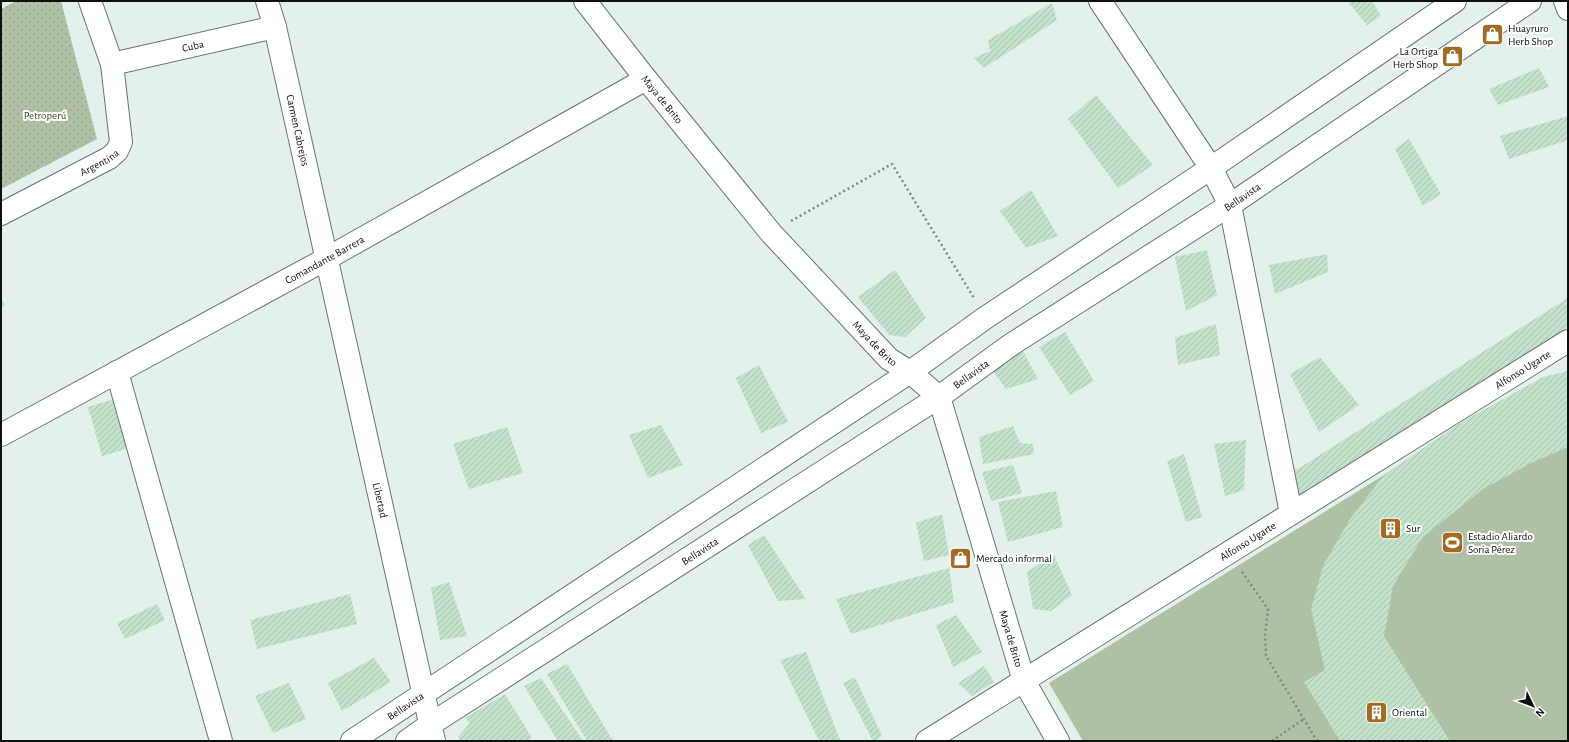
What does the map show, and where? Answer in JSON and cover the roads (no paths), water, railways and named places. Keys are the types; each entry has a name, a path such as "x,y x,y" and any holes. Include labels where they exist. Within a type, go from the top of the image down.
{"street":[{"name":"Argentina","path":"1,214 110,158 117,151 121,142 112,64 90,1"},
{"name":"Carmen Cabrejos","path":"267,1 275,27 326,259"},
{"name":"Maya de Brito","path":"585,1 646,79 771,232 889,359 910,372 939,397 1024,681 1058,741"},
{"path":"1100,1 1211,168 1230,205 1291,514"},
{"name":"Bellavista","path":"352,741 910,372 985,318 1211,168 1455,1"},
{"name":"Bellavista","path":"407,741 432,733 939,397 1012,344 1230,205 1530,1"},
{"path":"1564,1 1568,9"},
{"name":"Cuba","path":"112,64 275,27"},
{"name":"Comandante Barrera","path":"1,435 326,259 646,79"},
{"name":"Libertad","path":"326,259 432,733"},
{"name":"Alfonso Ugarte","path":"927,741 1568,341"},
{"path":"117,372 220,741"}],"place":[{"name":"Huayruro Herb Shop","path":"1493,34"},
{"name":"La Ortiga Herb Shop","path":"1453,57"},
{"name":"Sur","path":"1390,528"},
{"name":"Estadio Aliardo Soria Pérez","path":"1452,542"},
{"name":"Mercado informal","path":"961,558"},
{"name":"Oriental","path":"1377,712"}],"park label":[{"name":"Petroperú","path":"45,115"}]}
